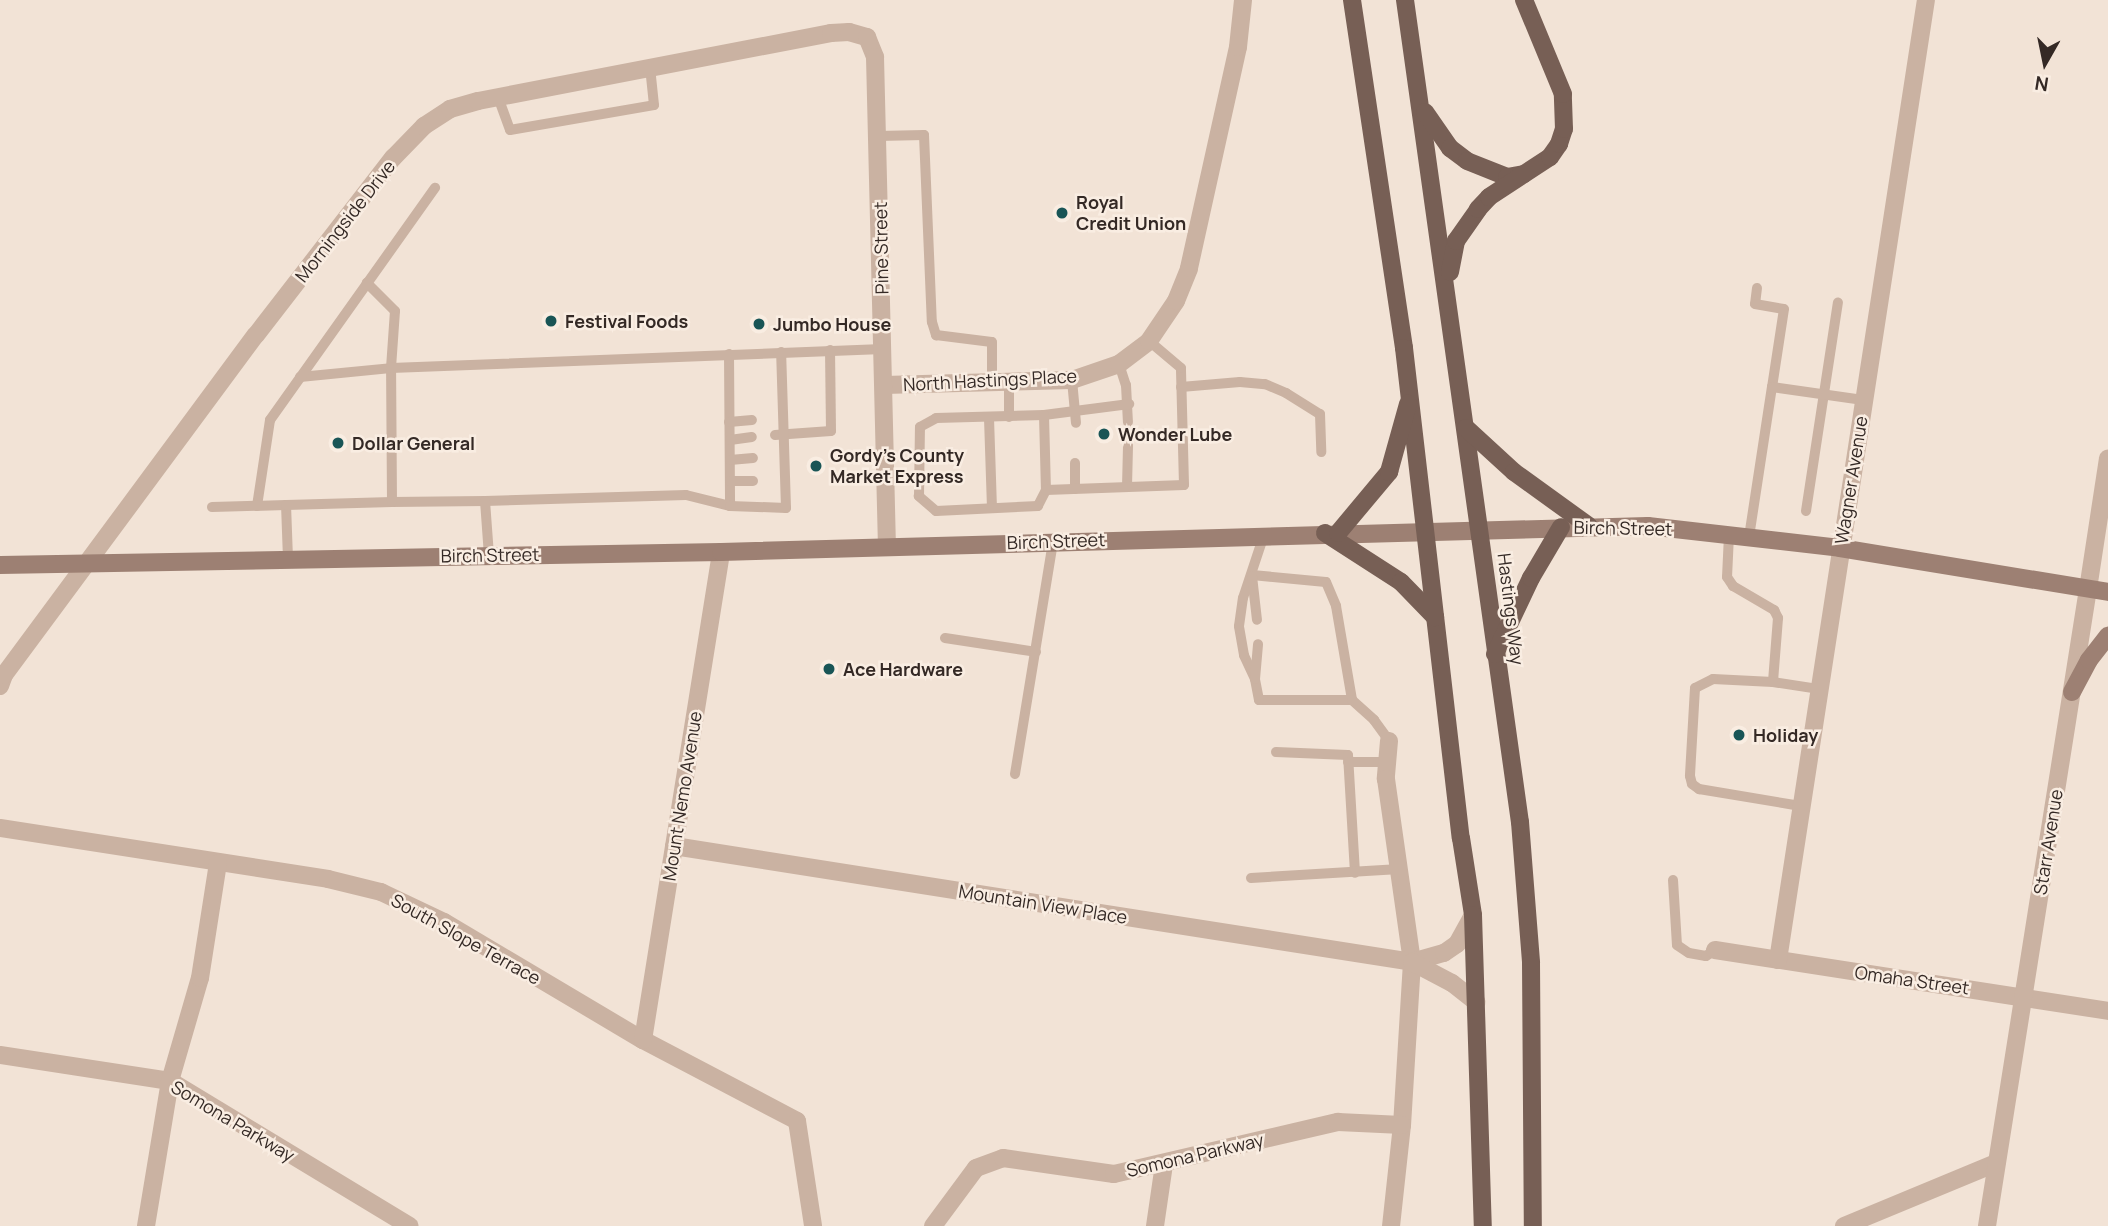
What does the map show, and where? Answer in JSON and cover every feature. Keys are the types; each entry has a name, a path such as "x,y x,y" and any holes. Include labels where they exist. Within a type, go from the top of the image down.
{"main road":[{"path":"1352,0 1410,398 1473,915 1483,1226"},
{"name":"Hastings Way","path":"1405,0 1422,106 1520,822 1531,963 1534,1226"},
{"path":"1447,293 1456,241 1489,197 1550,157 1559,144 1564,114 1563,94 1524,0"},
{"path":"1422,106 1450,148 1467,161 1507,177 1524,174"},
{"path":"1410,398 1388,472 1332,533 1401,582 1435,618"},
{"path":"1466,428 1514,472 1589,526"},
{"name":"Birch Street","path":"0,565 721,552 1426,530 1648,526 1840,548 2108,592"},
{"path":"1495,654 1531,578 1561,527"},
{"path":"2072,692 2089,660 2108,636"}],"street":[{"name":"North Hastings Place","path":"884,386 1072,380 1119,364 1149,341 1176,301 1189,268 1238,47 1243,0"},
{"name":"Wagner Avenue","path":"1778,960 1926,0"},
{"name":"Morningside Drive","path":"0,686 4,675 89,564 256,335 393,158 424,126 450,109 498,97 831,33 849,32 867,37"},
{"name":"Pine Street","path":"867,37 874,49 878,136 887,546"},
{"name":"Starr Avenue","path":"1987,1226 2108,459"},
{"name":"Mount Nemo Avenue","path":"643,1040 721,552"},
{"path":"1389,741 1386,779 1412,962 1402,1125 1391,1226"},
{"name":"South Slope Terrace","path":"0,828 328,879 382,892 444,922 643,1040 797,1121 813,1226"},
{"name":"Mountain View Place","path":"674,846 1412,962 1452,983 1476,1003"},
{"path":"146,1226 170,1081 200,978 218,863"},
{"name":"Mountain View Place","path":"1412,962 1434,956 1457,944 1473,915"},
{"name":"Omaha Street","path":"1715,950 2108,1011"},
{"name":"Somona Parkway","path":"0,1055 170,1081 409,1226"},
{"name":"Somona Parkway","path":"933,1226 976,1168 1003,1158 1114,1174 1339,1122 1402,1125"},
{"path":"1844,1226 1996,1163"},
{"path":"1155,1226 1164,1164"}],"lane":[{"path":"498,97 510,130 654,105 650,68"},
{"path":"878,136 924,135 932,322 936,335 992,342 1009,417"},
{"path":"257,506 270,420 435,188"},
{"path":"367,284 396,311 391,368 392,502"},
{"path":"1749,537 1784,309 1755,304 1757,288"},
{"path":"1806,511 1838,302"},
{"path":"1046,490 1185,485 1181,368 1149,341"},
{"path":"300,377 391,368 883,349"},
{"path":"779,434 831,431 830,350"},
{"path":"212,507 685,495 730,506 786,508 780,481 781,352"},
{"path":"729,354 730,506"},
{"path":"1119,364 1129,404 1128,422"},
{"path":"1072,380 1076,423"},
{"path":"1181,387 1240,382 1265,384 1286,393 1320,414 1321,452"},
{"path":"1772,387 1863,400"},
{"path":"1044,415 1046,490 1038,506 936,510 919,496 920,427 936,418 1044,415 1129,404"},
{"path":"989,418 992,507"},
{"path":"729,422 752,420"},
{"path":"730,440 752,438"},
{"path":"1127,487 1128,446"},
{"path":"730,460 753,458"},
{"path":"1075,463 1075,489"},
{"path":"730,481 753,481"},
{"path":"485,501 489,555"},
{"path":"286,505 288,558"},
{"path":"1265,535 1243,598 1239,626 1244,655 1255,679 1259,700 1352,700"},
{"path":"1729,535 1727,577 1732,586 1774,610 1778,618 1773,682"},
{"path":"1015,774 1053,541"},
{"path":"1252,575 1257,620"},
{"path":"1252,575 1326,582 1336,606 1352,700 1374,720 1389,741"},
{"path":"945,638 1035,652"},
{"path":"1255,679 1258,644"},
{"path":"1801,806 1699,789 1692,784 1690,776 1695,688 1713,679 1773,682 1819,689"},
{"path":"1276,752 1348,755 1355,873"},
{"path":"1348,762 1387,762"},
{"path":"1251,878 1400,869"},
{"path":"1673,880 1677,945 1689,953 1706,956 1715,950"}],"place":[{"name":"Royal Credit Union","path":"1062,213"},
{"name":"Festival Foods","path":"551,321"},
{"name":"Jumbo House","path":"759,324"},
{"name":"Wonder Lube","path":"1104,434"},
{"name":"Dollar General","path":"338,443"},
{"name":"Gordy's County Market Express","path":"816,466"},
{"name":"Ace Hardware","path":"829,669"},
{"name":"Holiday","path":"1739,735"}]}
